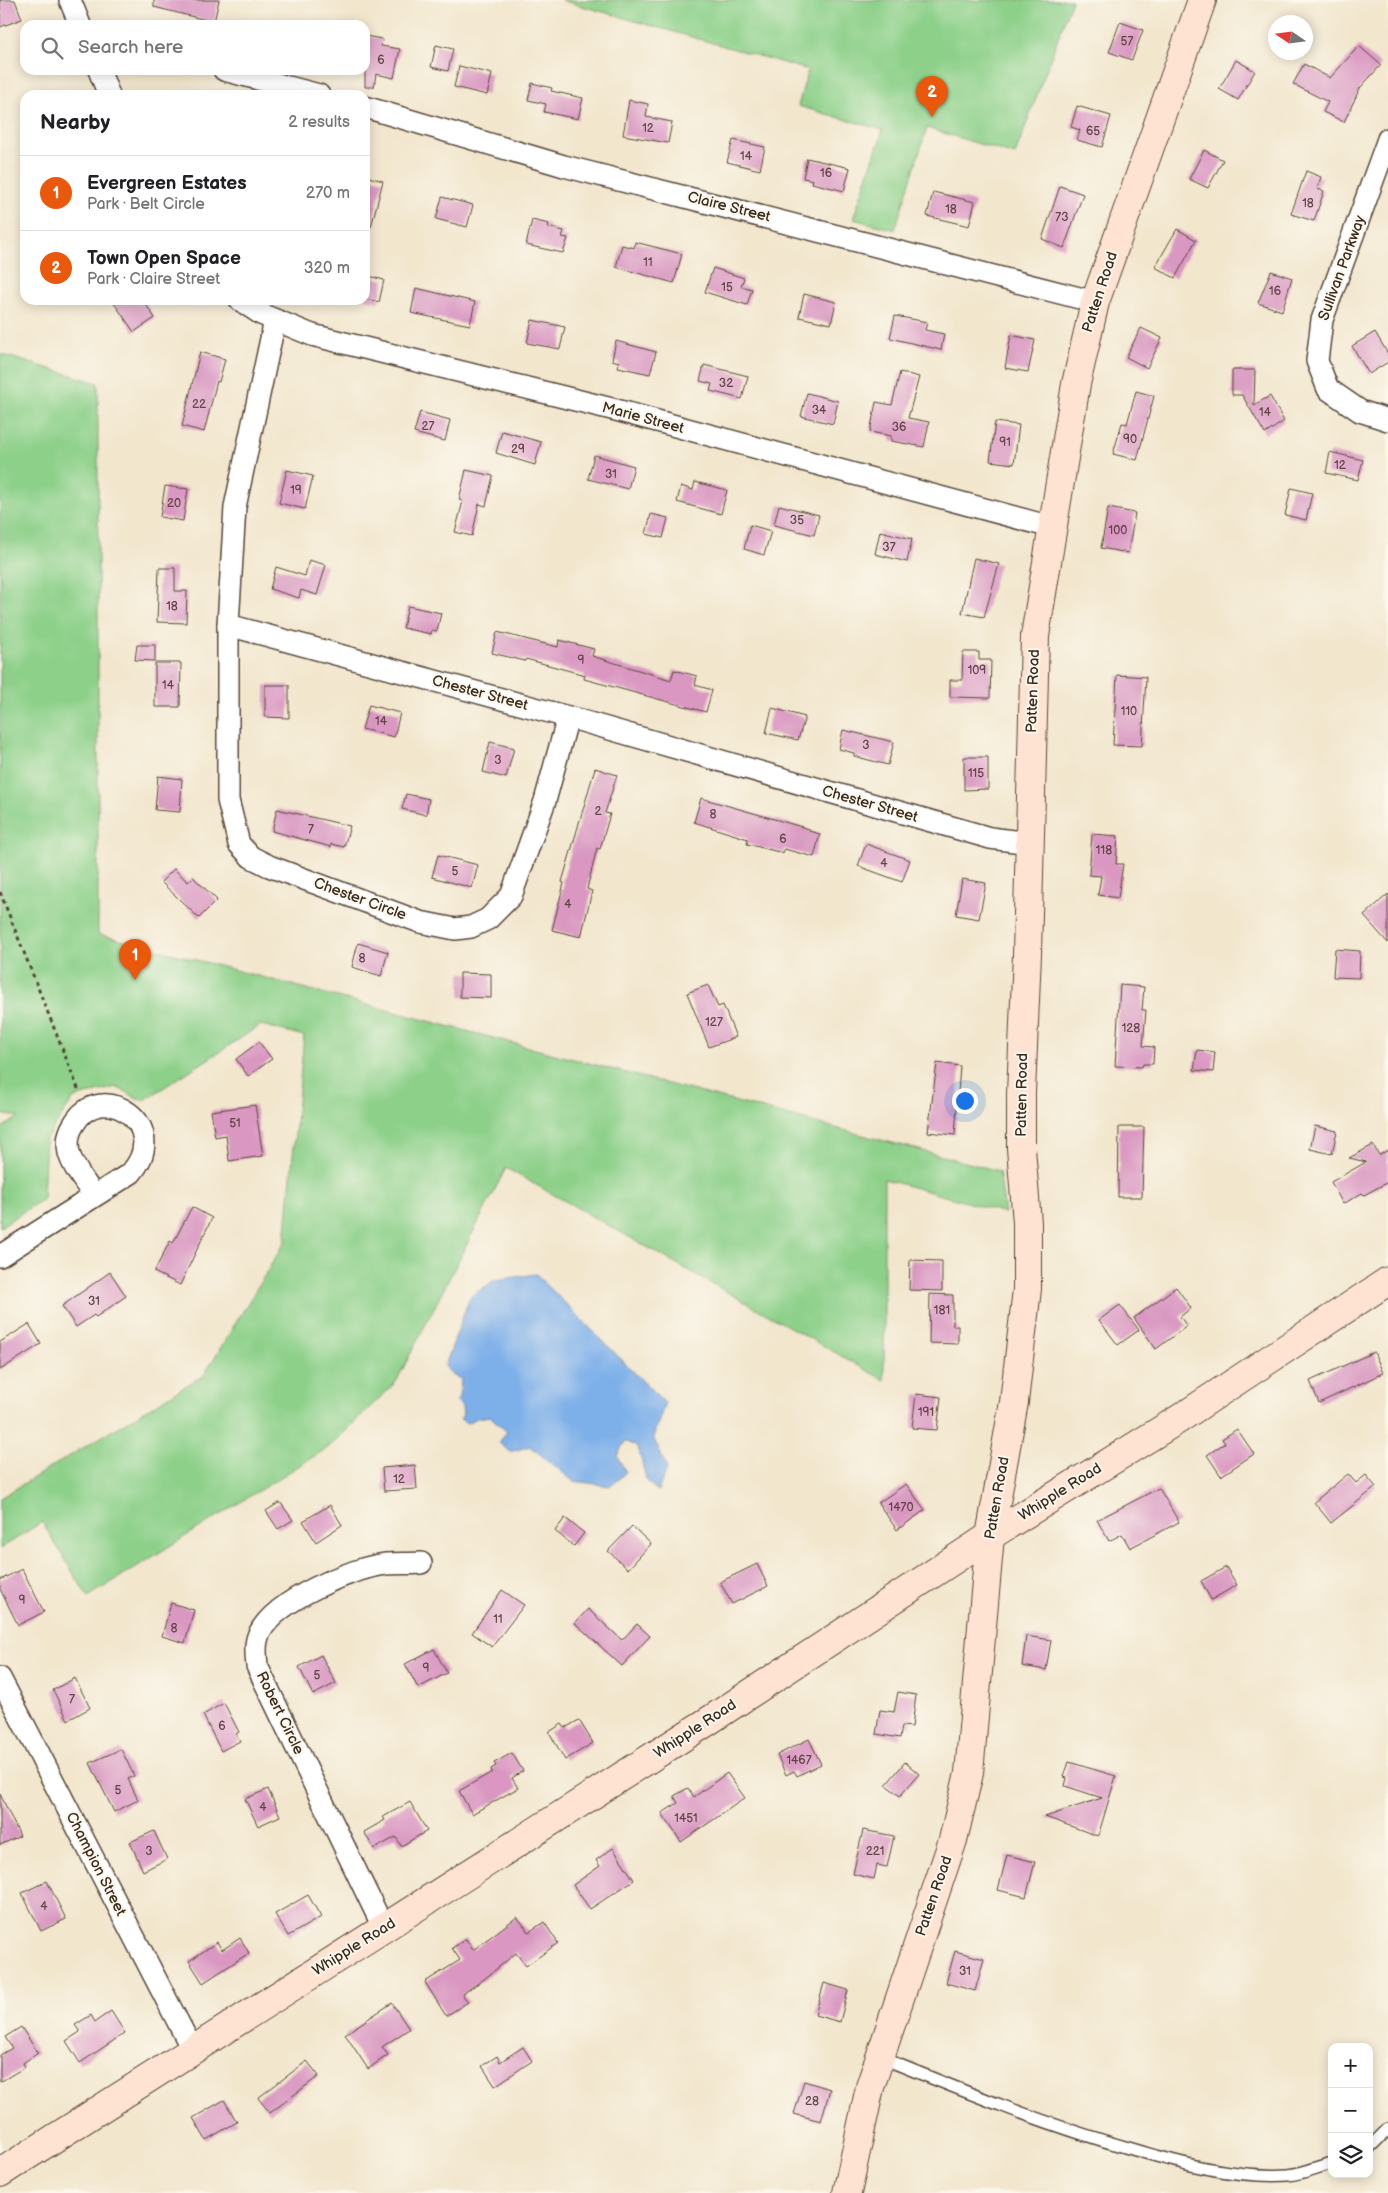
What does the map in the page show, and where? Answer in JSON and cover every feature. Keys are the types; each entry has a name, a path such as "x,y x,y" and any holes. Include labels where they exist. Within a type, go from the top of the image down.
{"street":[{"path":"70,0 78,20"},
{"name":"Patten Road","path":"847,2193 860,2123 963,1806 973,1736 990,1536 1014,1402 1027,1289 1027,1223 1021,1148 1021,1093 1030,844 1034,652 1051,527 1082,354 1094,302 1202,0"},
{"path":"101,75 107,90"},
{"path":"243,75 300,90"},
{"name":"Claire Street","path":"370,108 564,166 1094,302"},
{"name":"Sullivan Parkway","path":"1388,139 1322,320 1318,361 1328,390 1360,411 1388,420"},
{"name":"Marie Street","path":"248,305 261,314 312,335 616,410 1051,527"},
{"path":"228,625 234,507 274,320"},
{"name":"Chester Circle","path":"228,625 228,800 239,844 251,857 269,866 420,922 455,929 471,927 488,919 512,896 545,801 568,717"},
{"name":"Chester Street","path":"228,625 568,717 990,838 1030,844"},
{"path":"0,1256 131,1173 139,1163 144,1151 145,1138 141,1126 123,1108 110,1104 98,1105 86,1110 74,1124 68,1142 70,1154 94,1196"},
{"name":"Whipple Road","path":"0,2173 710,1720 990,1536 1179,1419 1388,1281"},
{"name":"Robert Circle","path":"384,1929 257,1666 256,1649 258,1634 268,1619 318,1586 351,1572 377,1566 421,1563"},
{"name":"Champion Street","path":"0,1678 192,2049"}],"lane":[{"path":"880,2057 1004,2107 1100,2140 1176,2162 1239,2174 1290,2175 1328,2164"},
{"path":"1373,2144 1388,2129"}],"path":[{"path":"0,892 86,1110"}],"green space":[{"path":"561,0 1072,0 1015,155 927,128 895,230 853,219 883,130 798,106 808,70"},
{"path":"0,354 98,383 98,934 999,1171 1005,1213 884,1179 884,1380 506,1168 396,1382 329,1447 88,1597 42,1522 0,1549 0,1498 204,1375 285,1242 304,1036 261,1025 143,1101 116,1087 74,1098 46,1139 43,1199 0,1227 0,1129 19,1117 0,1114"}],"water":[{"path":"536,1274 665,1403 653,1437 667,1468 658,1491 647,1482 638,1447 625,1441 617,1456 626,1472 611,1486 573,1481 530,1446 510,1452 498,1442 507,1432 490,1416 477,1418 467,1423 460,1419 463,1415 462,1406 456,1400 460,1396 461,1379 452,1375 445,1366 470,1297 495,1280"}],"building":[{"path":"0,0 15,0 22,19 0,27"},
{"path":"154,0 219,0 214,20 206,20 154,7"},
{"path":"1120,22 1143,30 1132,60 1109,52"},
{"path":"370,37 382,39 381,46 400,49 394,78 376,74 374,87 365,87 365,75 370,75"},
{"path":"436,45 453,49 448,71 431,67"},
{"path":"1359,46 1381,65 1360,88 1344,122 1323,112 1328,102 1293,84 1304,64 1330,78"},
{"path":"1236,60 1255,71 1238,100 1219,89"},
{"path":"459,66 492,74 487,95 454,87"},
{"path":"532,83 552,88 551,91 583,98 578,119 544,112 546,104 528,100"},
{"path":"629,100 648,104 646,117 672,122 668,143 623,135"},
{"path":"1077,106 1111,116 1102,147 1077,140 1080,130 1071,127"},
{"path":"733,140 765,147 760,170 727,162"},
{"path":"1204,150 1223,160 1208,188 1189,179"},
{"path":"807,158 850,168 844,191 812,183 813,180 803,178"},
{"path":"1306,171 1321,177 1317,189 1324,191 1314,221 1291,214"},
{"path":"370,177 383,181 370,227"},
{"path":"1060,186 1083,194 1064,248 1042,239"},
{"path":"933,192 975,202 969,226 927,216"},
{"path":"442,197 473,205 467,227 436,219"},
{"path":"532,220 549,224 548,227 564,231 562,237 568,238 563,253 526,245"},
{"path":"1177,229 1196,240 1175,278 1155,267"},
{"path":"635,242 682,254 674,283 616,267 622,245 634,248"},
{"path":"713,268 744,278 741,286 752,289 747,305 705,292"},
{"path":"1271,271 1292,278 1282,311 1258,303"},
{"path":"370,276 384,280 379,302 370,300"},
{"path":"416,288 475,302 470,325 411,313"},
{"path":"804,294 836,302 831,324 799,317"},
{"path":"115,305 146,305 155,318 134,332"},
{"path":"895,316 927,322 925,330 944,334 941,350 890,338"},
{"path":"532,320 565,327 560,349 527,343"},
{"path":"1141,328 1162,338 1147,368 1126,357"},
{"path":"1375,332 1388,354 1388,362 1369,374 1352,346"},
{"path":"1011,335 1035,340 1028,372 1005,368"},
{"path":"616,341 656,352 650,374 618,367 619,362 612,360"},
{"path":"200,352 225,359 219,382 217,381 204,432 182,426"},
{"path":"704,365 748,376 742,399 710,391 712,384 700,381"},
{"path":"1232,370 1255,370 1254,405 1270,396 1284,421 1265,434 1242,395 1232,395"},
{"path":"900,372 919,377 908,418 929,422 924,447 891,441 891,436 870,432 876,402 892,405"},
{"path":"1136,391 1154,396 1137,460 1113,454 1122,423 1127,424"},
{"path":"807,393 838,401 833,424 801,416"},
{"path":"420,412 450,420 445,441 414,433"},
{"path":"995,422 1019,425 1014,464 990,461"},
{"path":"502,431 541,442 535,465 496,453"},
{"path":"1330,452 1363,460 1358,480 1326,473"},
{"path":"594,455 634,466 628,489 588,479"},
{"path":"287,470 313,476 305,509 279,503"},
{"path":"466,470 493,476 486,506 479,504 472,536 455,532 463,501 459,500"},
{"path":"695,482 727,490 721,514 677,502 681,486 693,490"},
{"path":"165,486 188,489 183,521 160,517"},
{"path":"1291,488 1312,493 1306,520 1285,515"},
{"path":"779,505 819,515 814,535 774,525"},
{"path":"1108,508 1135,513 1128,553 1101,548"},
{"path":"651,514 668,518 663,538 646,534"},
{"path":"750,525 771,531 764,555 744,549"},
{"path":"880,531 912,539 907,562 875,554"},
{"path":"974,558 999,564 984,617 962,613"},
{"path":"309,560 326,565 317,595 301,590 299,598 270,589 276,567 305,576"},
{"path":"159,568 175,568 175,591 187,591 186,623 157,622"},
{"path":"408,606 441,613 437,631 432,630 431,634 403,628"},
{"path":"497,632 558,647 559,640 594,649 592,656 671,680 674,670 697,676 695,685 712,690 706,712 584,679 585,675 526,659 525,661 492,653"},
{"path":"137,645 155,645 155,661 135,660"},
{"path":"963,652 979,652 979,660 991,660 990,698 950,697 950,680 962,680"},
{"path":"155,663 181,663 180,707 155,707"},
{"path":"1117,675 1146,677 1142,746 1113,745"},
{"path":"265,685 289,685 289,718 265,717"},
{"path":"369,705 400,713 394,737 362,729"},
{"path":"772,708 805,717 798,740 766,733"},
{"path":"843,730 894,742 888,765 854,756 854,753 839,749"},
{"path":"490,742 514,748 506,778 483,772"},
{"path":"964,757 988,757 988,789 964,790"},
{"path":"595,768 617,775 605,813 610,814 600,849 597,848 587,889 592,891 581,937 552,930 564,883 562,882"},
{"path":"158,776 182,779 180,812 155,810"},
{"path":"406,794 429,799 426,815 402,809"},
{"path":"701,798 809,829 809,831 820,834 814,857 784,849 783,853 747,844 748,839 694,822"},
{"path":"277,809 350,826 344,847 331,844 331,847 272,831"},
{"path":"1092,834 1118,836 1116,864 1123,864 1118,898 1098,895 1101,876 1089,875"},
{"path":"866,844 910,860 902,882 858,866"},
{"path":"438,855 478,865 472,888 432,877"},
{"path":"174,869 188,882 193,877 217,900 199,918 161,882"},
{"path":"962,879 986,883 979,919 956,915"},
{"path":"1388,894 1388,943 1364,916"},
{"path":"358,943 388,952 381,976 352,967"},
{"path":"1335,949 1360,951 1359,978 1333,977"},
{"path":"460,973 491,974 491,998 460,997"},
{"path":"708,985 718,1007 723,1005 736,1037 709,1047 687,993"},
{"path":"1120,985 1144,987 1142,1010 1146,1010 1143,1046 1154,1047 1153,1064 1143,1064 1142,1067 1115,1066"},
{"path":"259,1042 272,1059 248,1076 236,1059"},
{"path":"1197,1050 1215,1052 1213,1072 1194,1070"},
{"path":"937,1063 960,1066 955,1135 928,1132"},
{"path":"255,1105 263,1156 229,1161 226,1135 215,1137 211,1111"},
{"path":"1315,1126 1337,1131 1332,1154 1310,1149"},
{"path":"1119,1127 1144,1127 1142,1197 1118,1197"},
{"path":"1373,1145 1379,1155 1388,1150 1388,1182 1364,1195 1362,1193 1343,1204 1331,1182 1366,1162 1349,1158"},
{"path":"192,1207 212,1218 180,1285 154,1272 170,1241 173,1243"},
{"path":"910,1260 942,1261 942,1291 909,1290"},
{"path":"110,1272 126,1296 96,1317 94,1315 76,1327 62,1306"},
{"path":"1176,1287 1191,1308 1180,1317 1187,1326 1156,1349 1134,1318"},
{"path":"930,1294 953,1295 953,1326 958,1326 958,1344 929,1343"},
{"path":"1120,1305 1139,1330 1118,1345 1099,1320"},
{"path":"29,1324 41,1344 0,1370 0,1342"},
{"path":"1374,1352 1383,1373 1319,1403 1310,1381"},
{"path":"916,1394 941,1397 937,1430 912,1428"},
{"path":"1237,1429 1254,1454 1221,1476 1207,1455 1225,1443 1222,1439"},
{"path":"415,1465 417,1489 384,1491 382,1468"},
{"path":"1348,1474 1356,1483 1366,1475 1376,1487 1331,1523 1314,1502"},
{"path":"906,1484 925,1510 897,1530 878,1503"},
{"path":"1159,1488 1179,1522 1130,1548 1122,1534 1109,1541 1097,1520"},
{"path":"280,1502 293,1520 278,1529 266,1511"},
{"path":"330,1505 342,1525 316,1542 303,1521"},
{"path":"565,1518 584,1533 574,1546 555,1531"},
{"path":"632,1526 651,1544 628,1569 608,1551"},
{"path":"757,1564 768,1586 732,1604 720,1582"},
{"path":"1226,1567 1237,1585 1211,1600 1201,1581"},
{"path":"22,1569 44,1612 18,1625 0,1589 0,1580"},
{"path":"502,1590 524,1605 492,1647 472,1633"},
{"path":"171,1603 194,1610 185,1643 162,1636"},
{"path":"588,1609 622,1640 637,1624 650,1636 622,1666 575,1623"},
{"path":"1026,1636 1051,1640 1046,1670 1022,1666"},
{"path":"434,1649 447,1673 418,1688 405,1664"},
{"path":"321,1655 336,1683 313,1695 299,1667"},
{"path":"75,1678 90,1708 68,1720 53,1690"},
{"path":"898,1692 916,1695 912,1727 902,1726 900,1738 876,1734 880,1710 894,1712"},
{"path":"224,1703 239,1732 236,1734 240,1741 221,1751 203,1715"},
{"path":"579,1720 593,1743 565,1760 549,1732 562,1724 565,1728"},
{"path":"809,1739 821,1764 797,1776 794,1771 786,1775 777,1755"},
{"path":"121,1749 134,1776 128,1779 138,1800 114,1812 90,1763"},
{"path":"512,1753 523,1771 512,1778 518,1788 472,1814 459,1791 492,1772 491,1769 496,1766 494,1763"},
{"path":"905,1762 919,1774 900,1796 886,1785"},
{"path":"1069,1762 1116,1776 1098,1836 1045,1817 1102,1798 1065,1786 1067,1778 1064,1777"},
{"path":"727,1773 745,1798 681,1842 662,1813 678,1803 674,1796 688,1788 694,1797"},
{"path":"268,1789 280,1816 258,1826 245,1799"},
{"path":"0,1794 20,1836 0,1845"},
{"path":"410,1802 427,1831 401,1846 396,1837 374,1849 364,1832 385,1820 383,1817"},
{"path":"863,1830 894,1836 887,1867 877,1865 874,1879 853,1874"},
{"path":"154,1831 167,1859 143,1871 130,1842"},
{"path":"613,1848 634,1880 590,1909 573,1885 600,1866 596,1860"},
{"path":"1007,1855 1035,1862 1026,1897 998,1890"},
{"path":"47,1881 66,1919 41,1931 22,1893"},
{"path":"308,1895 321,1917 288,1936 275,1914"},
{"path":"517,1917 529,1932 544,1922 558,1943 526,1966 516,1953 483,1980 462,1994 468,2002 446,2016 425,1982 460,1960 452,1948 466,1939 473,1950"},
{"path":"240,1938 249,1953 203,1983 189,1961 217,1942 222,1950"},
{"path":"955,1951 984,1959 975,1991 946,1983"},
{"path":"824,1983 848,1990 840,2022 815,2015"},
{"path":"392,2003 409,2029 382,2047 388,2055 368,2069 345,2034"},
{"path":"111,2011 125,2033 80,2063 66,2041 80,2032 75,2025 91,2015 95,2022"},
{"path":"21,2027 38,2053 23,2063 25,2067 0,2082 0,2055 12,2048 5,2037"},
{"path":"523,2047 532,2061 495,2086 482,2066 497,2056 500,2062"},
{"path":"307,2061 319,2076 270,2113 258,2098"},
{"path":"804,2081 830,2089 821,2121 794,2114"},
{"path":"224,2100 237,2122 206,2140 193,2118"}],"place":[{"name":"Town Open Space","path":"932,117"},
{"name":"Evergreen Estates","path":"135,980"}]}
